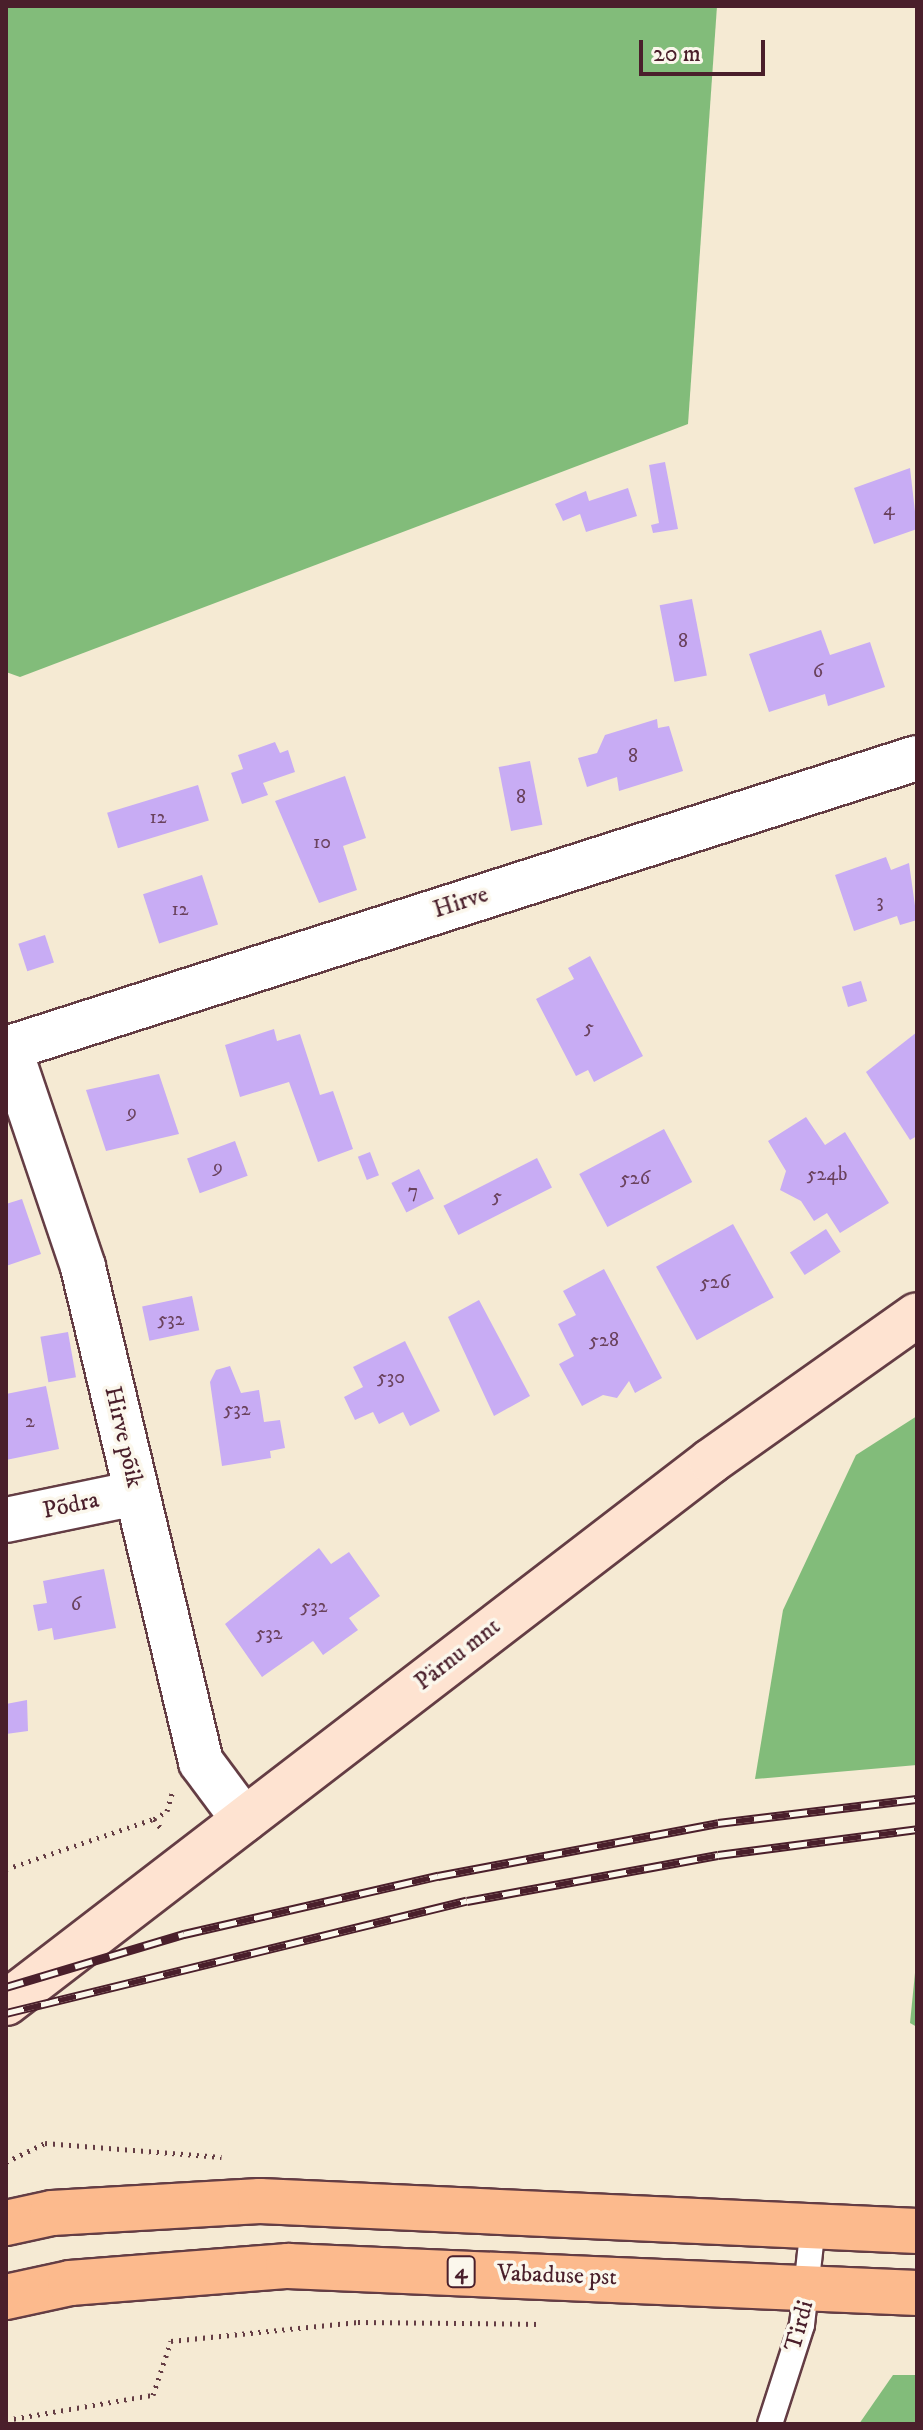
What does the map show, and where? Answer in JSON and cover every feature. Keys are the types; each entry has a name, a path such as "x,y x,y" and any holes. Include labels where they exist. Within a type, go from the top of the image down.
{"highway":[{"path":"6,2223 52,2213 260,2201 917,2231"},
{"name":"Vabaduse pst","path":"6,2297 70,2283 288,2266 810,2286 917,2293"}],"main road":[{"name":"Pärnu mnt","path":"6,2003 711,1461 917,1315"}],"street":[{"name":"Hirve","path":"8,1048 917,758"},
{"name":"Hirve põik","path":"8,1048 83,1267 201,1762 244,1820"},
{"name":"Põdra","path":"6,1520 136,1493"}],"lane":[{"name":"Tirdi","path":"770,2424 810,2286 813,2225"}],"path":[{"path":"6,1869 154,1819"},
{"path":"6,2420 153,2395 171,2341 358,2322 548,2324"}],"green space":[{"path":"6,6 717,6 688,424 20,677 6,672"},
{"path":"917,1416 917,1765 755,1779 783,1610 856,1455"},
{"path":"917,1953 917,2027 910,2023"},
{"path":"893,2375 917,2375 917,2424 859,2424"}],"building":[{"path":"665,462 678,529 653,533 651,525 659,523 649,465"},
{"path":"910,468 917,529 874,544 854,488"},
{"path":"628,488 637,516 586,532 580,514 563,521 555,504 586,491 589,501"},
{"path":"692,599 707,676 674,682 660,605"},
{"path":"821,630 830,655 870,642 885,687 828,706 825,694 769,712 749,654"},
{"path":"657,719 658,728 669,726 683,771 619,791 617,777 587,787 578,758 597,753 605,735"},
{"path":"275,742 280,753 288,750 295,772 263,783 268,795 242,804 231,773 243,769 238,755"},
{"path":"530,761 542,825 511,831 499,767"},
{"path":"345,776 366,838 343,846 357,890 319,903 275,801"},
{"path":"198,785 209,820 118,848 107,813"},
{"path":"886,857 891,870 909,863 917,920 900,925 897,916 854,931 835,875"},
{"path":"202,875 218,924 159,944 143,894"},
{"path":"45,935 54,963 27,971 18,944"},
{"path":"590,956 643,1056 594,1082 588,1070 576,1076 536,999 574,979 568,968"},
{"path":"861,981 867,1001 848,1007 842,987"},
{"path":"274,1029 277,1041 300,1034 320,1095 333,1091 353,1149 318,1162 289,1082 240,1097 225,1045"},
{"path":"917,1032 917,1136 910,1140 866,1072"},
{"path":"159,1074 179,1134 106,1151 86,1090"},
{"path":"806,1117 825,1145 845,1132 889,1203 840,1233 827,1213 814,1221 801,1201 780,1190 786,1171 768,1141"},
{"path":"664,1129 692,1182 607,1227 579,1174"},
{"path":"235,1141 248,1176 200,1193 187,1158"},
{"path":"370,1152 379,1175 367,1180 358,1157"},
{"path":"537,1158 552,1187 458,1235 443,1206"},
{"path":"419,1169 434,1198 406,1212 391,1183"},
{"path":"22,1199 41,1254 6,1266 6,1204"},
{"path":"733,1224 774,1297 697,1340 656,1267"},
{"path":"826,1229 841,1252 805,1275 790,1252"},
{"path":"604,1269 662,1378 635,1393 629,1381 617,1398 603,1395 582,1406 559,1364 574,1356 558,1324 576,1315 563,1291"},
{"path":"192,1296 199,1330 149,1341 142,1307"},
{"path":"479,1300 530,1396 494,1416 448,1317"},
{"path":"68,1332 76,1377 48,1382 40,1337"},
{"path":"405,1341 440,1411 410,1426 403,1412 379,1424 373,1412 355,1420 344,1397 363,1387 353,1367"},
{"path":"230,1366 241,1393 259,1390 264,1422 280,1420 285,1448 270,1451 271,1458 222,1466 210,1382 216,1370"},
{"path":"46,1386 59,1449 6,1460 6,1394"},
{"path":"319,1548 331,1564 349,1552 380,1596 349,1618 358,1630 323,1655 313,1641 262,1677 225,1624"},
{"path":"104,1569 116,1628 54,1640 52,1628 38,1631 33,1605 47,1603 43,1581"},
{"path":"27,1700 28,1731 6,1734 6,1704"}],"railway":[{"path":"6,1987 184,1934 438,1876 718,1823 917,1799"},
{"path":"6,2013 467,1901 718,1855 917,1829"}]}
